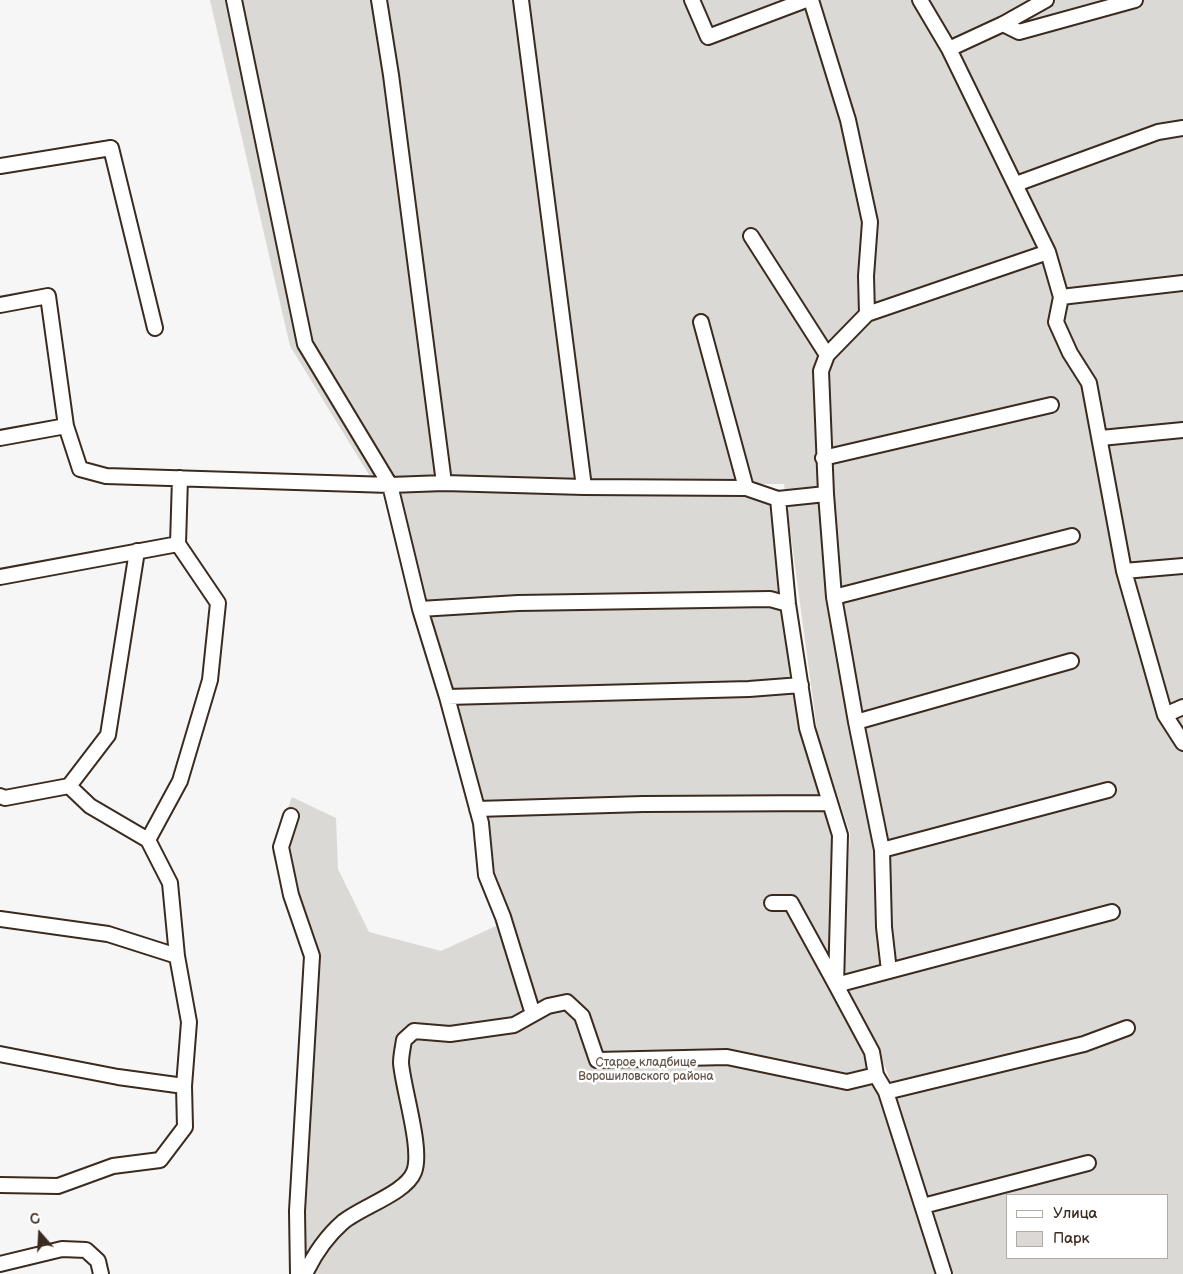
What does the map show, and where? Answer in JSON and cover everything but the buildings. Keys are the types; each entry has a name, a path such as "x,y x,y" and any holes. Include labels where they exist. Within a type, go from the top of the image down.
{"lane":[{"path":"234,0 305,344 390,485 420,608 447,697 481,822 486,875 503,917 533,1014"},
{"path":"379,0 391,75 444,483"},
{"path":"521,0 584,487"},
{"path":"692,0 708,37 806,0"},
{"path":"811,0 848,120 870,222 866,276 868,314"},
{"path":"920,0 950,49 1048,252 1061,297 1056,322 1070,353 1089,383 1101,438 1124,571 1165,715 1183,743"},
{"path":"950,49 1003,24 1046,0"},
{"path":"1003,24 1019,32 1135,0"},
{"path":"1016,184 1158,132 1183,128"},
{"path":"0,166 111,148 155,328"},
{"path":"752,236 827,355"},
{"path":"888,971 884,927 882,850 856,722 834,597 826,494 821,371 827,355 868,314 1048,252"},
{"path":"1061,297 1183,283"},
{"path":"0,305 48,296 66,426 80,469 106,476 390,485 444,483 584,487 746,488 778,499 826,494"},
{"path":"701,322 746,488"},
{"path":"824,458 1051,405"},
{"path":"0,438 66,426"},
{"path":"1101,438 1183,430"},
{"path":"148,840 180,781 211,670 218,603 178,544 180,478"},
{"path":"778,499 788,604 807,728 840,835 836,985"},
{"path":"834,597 1072,536"},
{"path":"0,577 178,544"},
{"path":"0,796 5,798 69,786 108,734 137,552"},
{"path":"1124,571 1183,566"},
{"path":"420,608 518,603 770,599 788,604"},
{"path":"856,722 1071,661"},
{"path":"447,697 749,689 801,685"},
{"path":"1165,715 1183,708"},
{"path":"0,1185 58,1186 113,1166 160,1160 185,1126 184,1086 189,1022 177,956 170,883 148,840 90,806 69,786"},
{"path":"882,850 1108,790"},
{"path":"477,809 643,804 830,803"},
{"path":"291,816 281,847 291,895 312,956 297,1211 298,1274"},
{"path":"772,903 791,903 872,1052 876,1075 886,1092 944,1274"},
{"path":"836,985 1112,912"},
{"path":"0,919 108,934 177,956"},
{"path":"305,1274 315,1254 343,1223 372,1203 402,1187 414,1173 417,1156 401,1061 404,1040 414,1031 450,1034 514,1025 548,1006 567,1002 582,1016 597,1060 727,1058 847,1082 876,1075"},
{"path":"886,1092 1084,1044 1127,1028"},
{"path":"0,1054 118,1077 184,1086"},
{"path":"923,1206 1088,1164"},
{"path":"0,1264 62,1249 86,1250 98,1261 101,1274"}],"green space":[{"path":"210,0 1183,0 1183,1274 951,1274 886,1069 842,976 850,833 818,737 784,484 374,483 290,346"},
{"name":"Старое кладбище Ворошиловского района","path":"392,487 747,493 773,502 805,732 837,833 831,985 870,1054 944,1274 294,1274 309,955 291,912 272,852 292,797 336,818 338,869 369,932 441,951 507,921 489,875"}]}
